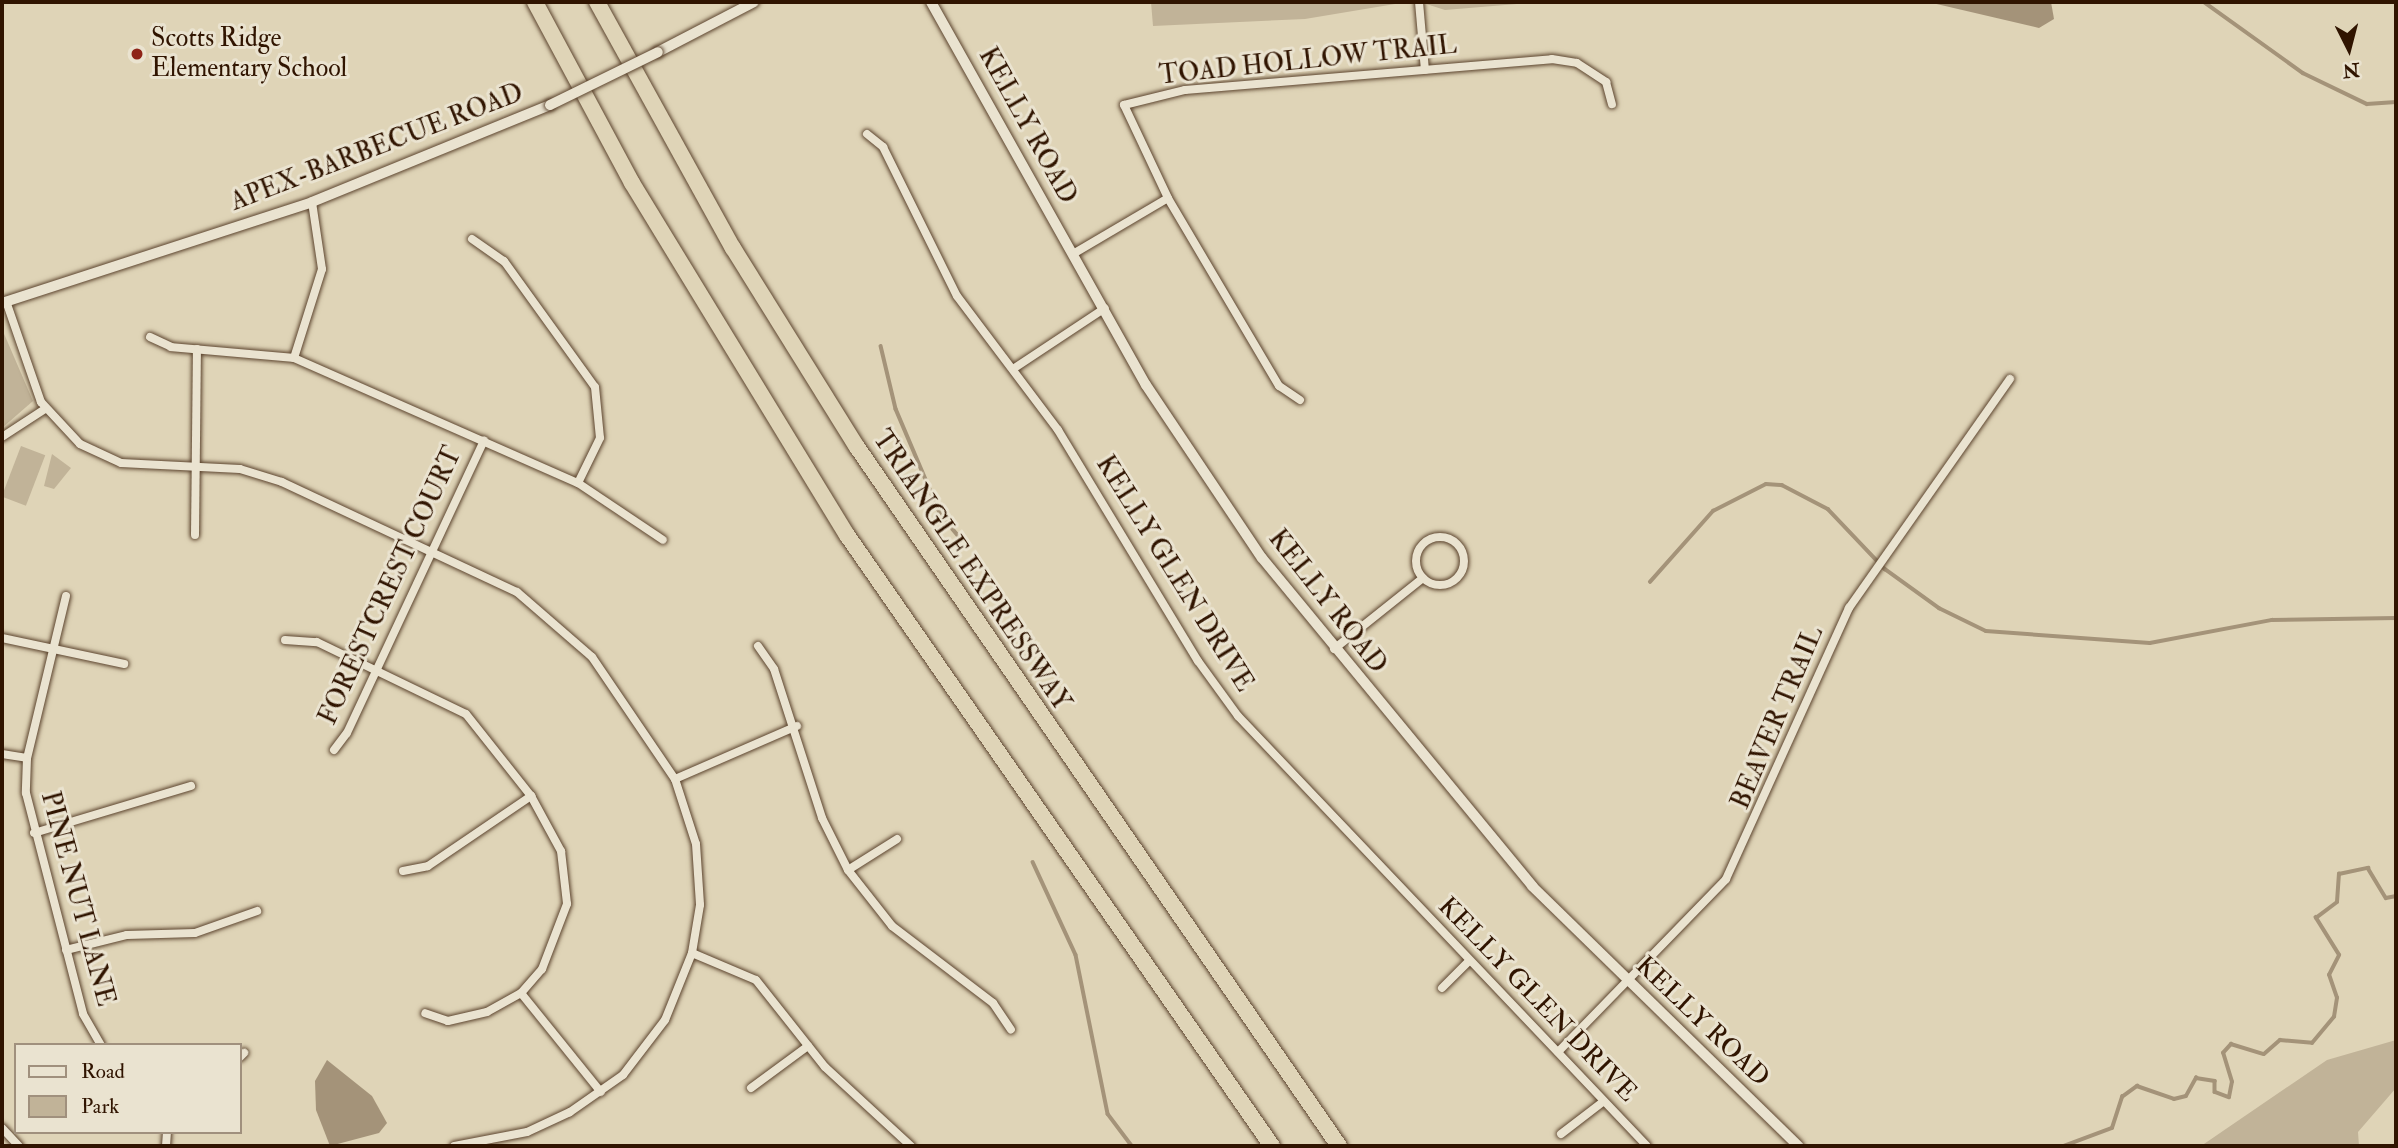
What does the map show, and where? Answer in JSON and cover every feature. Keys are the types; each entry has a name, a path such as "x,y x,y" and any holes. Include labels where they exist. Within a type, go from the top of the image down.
{"highway":[{"path":"535,2 652,217 847,535 1272,1146"},
{"name":"TRIANGLE EXPRESSWAY","path":"597,2 733,248 857,447 1339,1146"}],"street":[{"name":"APEX-BARBECUE ROAD","path":"4,302 312,202 550,105 754,2"},
{"name":"KELLY ROAD","path":"931,2 1073,254 1214,490 1334,649 1506,856 1626,980 1798,1146"},
{"path":"1419,2 1425,70"},
{"name":"TOAD HOLLOW TRAIL","path":"1300,400 1279,386 1168,198 1124,105 1185,90 1425,70 1577,63 1606,82 1612,104"},
{"name":"KELLY GLEN DRIVE","path":"867,134 883,147 957,296 1013,369 1091,480 1198,661 1238,716 1647,1146"},
{"path":"1073,254 1168,198"},
{"path":"294,358 322,269 312,202"},
{"path":"472,239 504,261 598,394 600,438 578,483"},
{"path":"4,302 45,409 101,456 140,467 240,469 282,482 517,592 566,629 675,779 698,861 692,953 673,1005 647,1047 601,1092 545,1125 482,1144 454,1146"},
{"path":"1013,369 1105,308"},
{"path":"150,337 197,349 294,358 578,483 663,540"},
{"path":"195,535 197,349"},
{"name":"BEAVER TRAIL","path":"1558,1052 1726,878 1849,608 2010,379"},
{"path":"2,437 45,409"},
{"name":"FORESTCREST COURT","path":"334,750 378,669 484,440"},
{"path":"1442,537 1457,543 1464,557 1458,578 1444,584 1423,578 1416,563 1426,541 1442,537"},
{"path":"1334,649 1423,578"},
{"name":"PINE NUT LANE","path":"66,596 51,649 27,758 34,833 83,1014 100,1043"},
{"path":"2,638 124,664"},
{"path":"285,640 317,642 466,713 531,796 561,850 568,895 556,947 520,993 470,1018 448,1021 425,1013"},
{"path":"758,646 797,726 822,818 848,870 892,926 993,1003 1011,1030"},
{"path":"675,779 797,726"},
{"path":"2,754 27,758"},
{"path":"34,833 191,786"},
{"path":"403,871 428,866 531,796"},
{"path":"848,870 897,839"},
{"path":"66,950 127,935 195,933 257,911"},
{"path":"692,953 756,980 807,1046 911,1146"},
{"path":"1442,988 1469,961"},
{"path":"520,993 601,1092"},
{"path":"751,1088 807,1046"},
{"path":"1561,1134 1604,1101"},
{"path":"2,1128 19,1146"}],"green space":[{"path":"1151,2 1407,2 1305,19 1153,26"},
{"path":"1420,2 1542,2 1445,10"},
{"path":"2,329 33,401 2,428"},
{"path":"21,446 45,455 26,506 2,497"},
{"path":"52,454 71,468 54,489 44,486"},
{"path":"2396,1040 2396,1088 2358,1132 2359,1146 2201,1146 2327,1060"}],"shaded area":[{"path":"1928,2 2051,2 2054,19 2039,28"},
{"path":"327,1060 372,1096 387,1123 379,1133 330,1146 316,1110 315,1081"}],"waterway":[{"path":"2126,2 2190,2"},
{"path":"2204,2 2303,73 2367,104 2396,102"},
{"path":"881,346 896,409 941,515 964,542"},
{"path":"1650,582 1713,511 1766,484 1782,485 1828,509 1885,569 1939,608 1986,631 2150,643 2272,620 2396,618"},
{"path":"1033,862 1076,955 1108,1114 1132,1146"},
{"path":"2064,1146 2112,1128 2122,1097 2137,1086 2174,1099 2186,1096 2196,1078 2215,1081 2215,1092 2229,1097 2232,1082 2223,1053 2231,1044 2264,1054 2280,1040 2312,1043 2334,1017 2337,998 2329,975 2339,955 2316,918 2337,902 2339,874 2368,868 2386,898 2396,896"}],"place":[{"name":"Scotts Ridge Elementary School","path":"137,54"}]}
